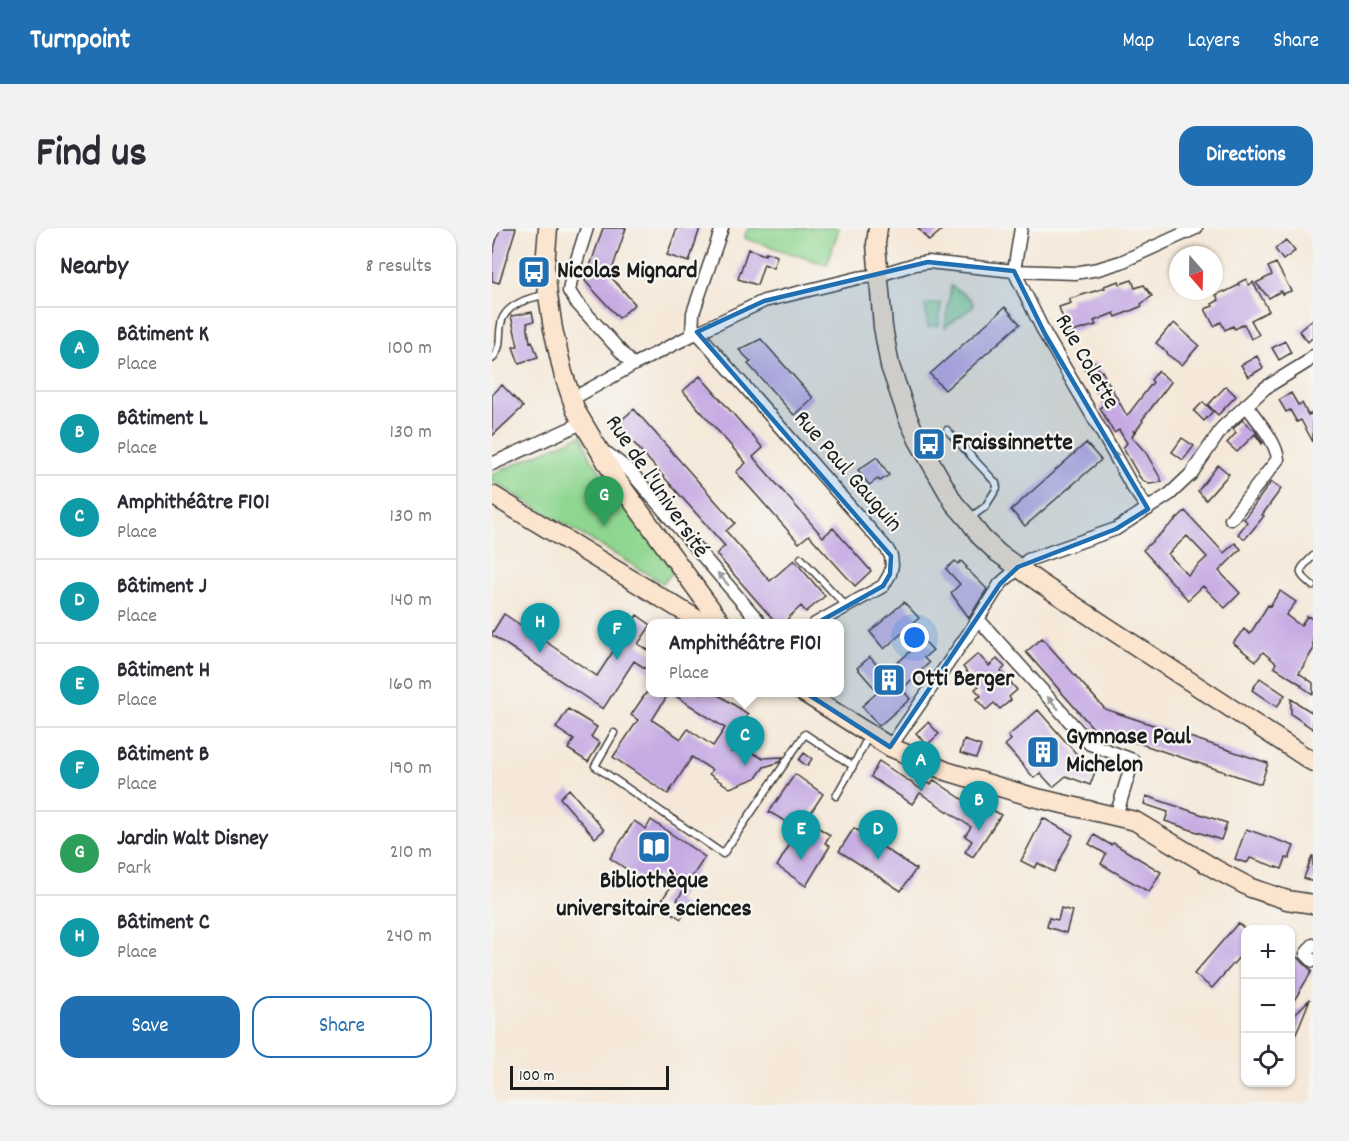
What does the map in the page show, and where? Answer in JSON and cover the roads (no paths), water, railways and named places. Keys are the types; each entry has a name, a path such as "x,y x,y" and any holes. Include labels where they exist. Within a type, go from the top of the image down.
{"street":[{"name":"Rue de l'Université","path":"548,228 545,266 553,329 563,373 576,411 617,480 715,619"},
{"path":"588,228 569,291 576,302 633,365"},
{"path":"695,334 693,313 723,228"},
{"path":"878,228 876,244 883,327 890,366 918,440 954,502 981,537 998,554 1313,762"},
{"path":"1014,271 1021,228"},
{"path":"572,399 633,365 764,301 928,262 1014,271 1076,273 1121,262 1196,228"},
{"name":"Rue Colette","path":"1014,271 1044,334 1132,486 1148,509"},
{"name":"Rue Paul Gauguin","path":"695,334 891,556 890,574 883,586 824,619"},
{"path":"890,747 1000,584 1018,567 1028,560 1116,529 1170,494 1191,474 1223,427 1264,388 1313,356"},
{"path":"1231,519 1278,459 1278,452 1246,405"},
{"path":"492,464 584,422"},
{"path":"598,448 630,471 757,619"},
{"path":"492,496 682,610 715,619"},
{"path":"978,619 1090,744 1133,760 1116,816"},
{"path":"809,697 890,747 946,771 1033,797 1135,821 1251,888 1287,900 1313,904"},
{"path":"1313,945 1306,954 1313,961"}],"lane":[{"path":"492,359 500,349 501,321 509,308 536,296 548,295"},
{"path":"947,430 996,483 997,488 985,507 968,519"},
{"path":"1313,556 1300,573 1313,586"},
{"path":"801,558 846,607"},
{"path":"614,733 595,766 723,854 805,734 853,766"},
{"path":"836,796 869,735"}],"place":[{"name":"Nicolas Mignard","path":"534,272"},
{"name":"Fraissinnette","path":"929,444"},
{"name":"Jardin Walt Disney","path":"604,526"},
{"name":"Bâtiment C","path":"540,653"},
{"name":"Bâtiment B","path":"617,660"},
{"name":"Otti Berger","path":"889,680"},
{"name":"Gymnase Paul Michelon","path":"1043,752"},
{"name":"Amphithéâtre F101","path":"745,766"},
{"name":"Bâtiment K","path":"921,791"},
{"name":"Bâtiment L","path":"979,831"},
{"name":"Bibliothèque universitaire sciences","path":"654,847"},
{"name":"Bâtiment H","path":"801,860"},
{"name":"Bâtiment J","path":"878,860"}]}
